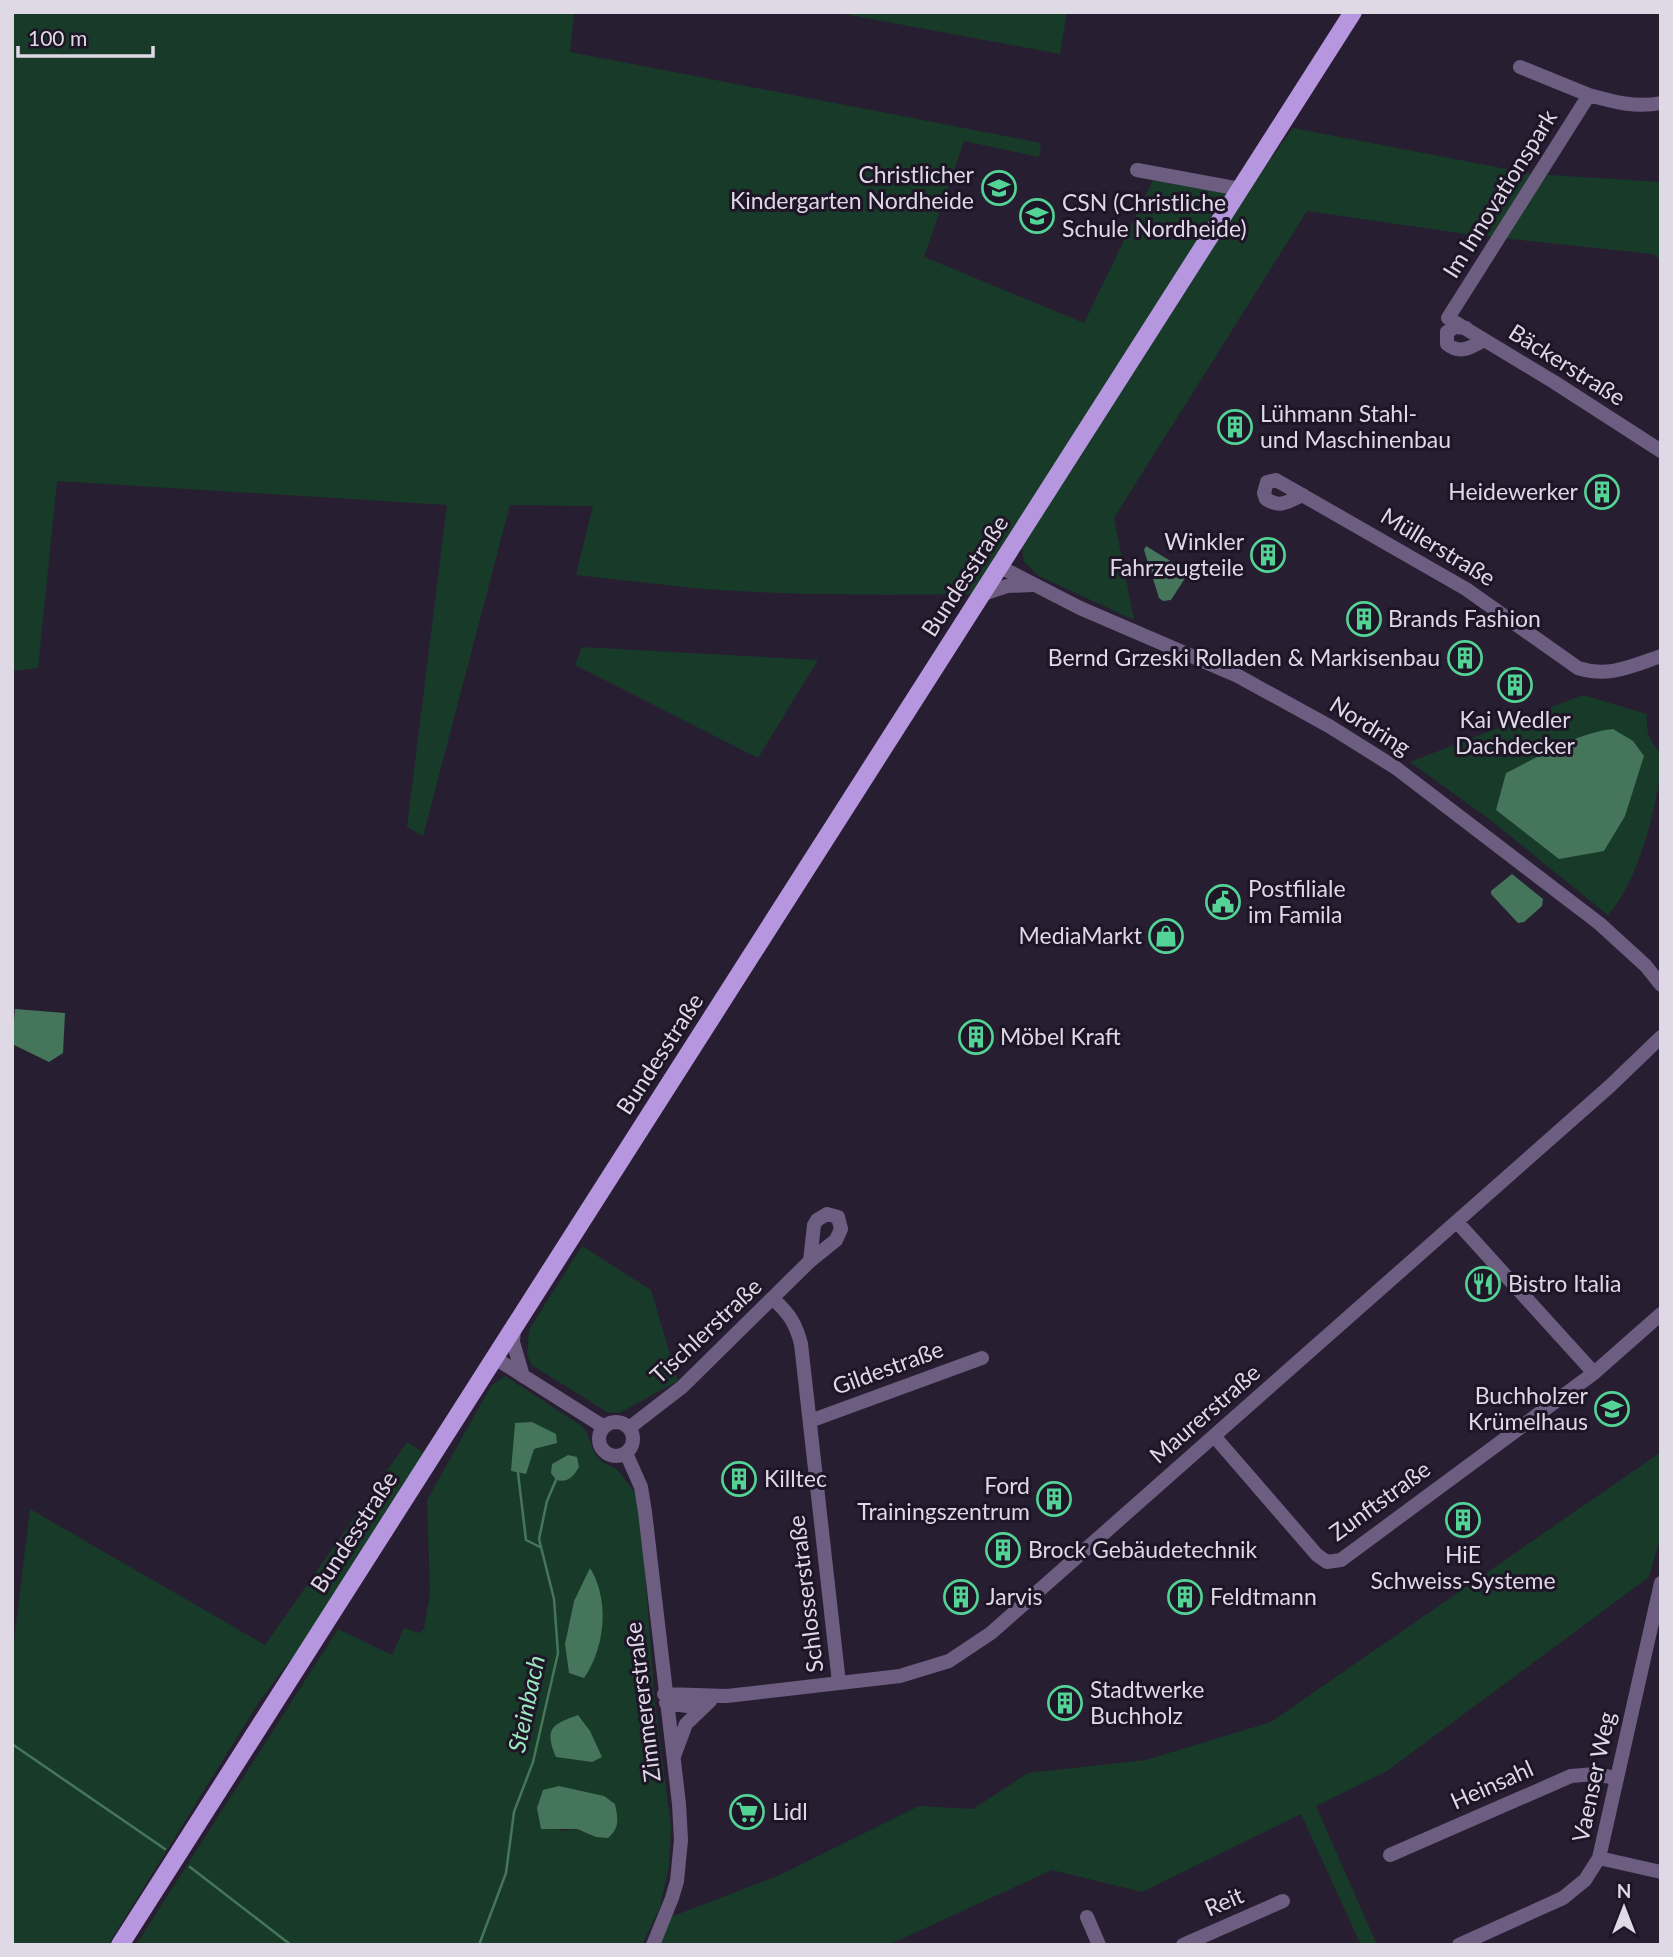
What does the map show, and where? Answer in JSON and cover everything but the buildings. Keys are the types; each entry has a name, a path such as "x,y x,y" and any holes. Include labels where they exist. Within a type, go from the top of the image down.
{"main road":[{"name":"Bundesstraße","path":"120,1945 1353,12"}],"street":[{"name":"Im Innovationspark","path":"1520,68 1617,103 1645,106 1661,103"},
{"name":"Im Innovationspark","path":"1448,318 1590,94"},
{"path":"1137,170 1240,189"},
{"name":"Bäckerstraße","path":"1448,318 1661,452"},
{"name":"Bäckerstraße","path":"1466,328 1455,327 1447,332 1447,344 1451,348 1463,350 1485,340"},
{"name":"Müllerstraße","path":"1303,495 1466,589 1578,668 1592,673 1607,673 1661,656"},
{"name":"Nordring","path":"1004,562 1034,584 1080,608 1213,664 1293,706 1396,768 1601,924 1646,966 1661,985"},
{"path":"983,594 1007,586 1034,584"},
{"name":"Nordring","path":"1646,966 1661,974"},
{"name":"Maurerstraße","path":"665,1699 727,1696 917,1672 949,1661 970,1648 991,1633 1610,1086 1657,1040 1661,1029"},
{"path":"1457,1222 1594,1373"},
{"name":"Tischlerstraße","path":"629,1428 682,1387 774,1300 810,1261"},
{"name":"Schlosserstraße","path":"774,1300 787,1312 796,1326 801,1344 839,1683"},
{"name":"Zunftstraße","path":"1214,1436 1317,1555 1328,1562 1341,1560 1594,1373 1661,1314"},
{"path":"514,1328 513,1342 523,1376"},
{"path":"495,1358 604,1427"},
{"name":"Gildestraße","path":"810,1421 982,1358"},
{"path":"617,1422 629,1428 632,1441 626,1453 614,1456 603,1450 599,1439 604,1427 617,1422"},
{"name":"Zimmererstraße","path":"626,1453 641,1487 645,1512 680,1819 679,1863 672,1898 653,1945"},
{"name":"Vaenser Weg","path":"1459,1945 1563,1898 1585,1880 1600,1858 1616,1778 1654,1642 1661,1583"},
{"name":"Maurerstraße","path":"665,1699 687,1706 727,1696"},
{"name":"Maurerstraße","path":"673,1761 686,1724 710,1702"},
{"name":"Heinsahl","path":"1390,1855 1571,1776 1595,1774 1616,1778"},
{"path":"1600,1858 1661,1872"},
{"name":"Reit","path":"1183,1945 1283,1902"},
{"path":"1087,1917 1100,1945"}],"shaded area":[{"path":"12,12 574,12 570,52 1041,143 1039,157 964,141 924,257 1084,323 1156,174 1240,189 983,594 765,592 693,588 576,575 593,506 510,505 423,836 407,827 447,505 57,481 38,668 12,671"},
{"path":"834,12 1067,12 1060,54"},
{"path":"1293,128 1533,174 1661,182 1661,260 1653,254 1473,235 1307,211 1114,518 1134,620 1039,576 1024,562 1022,547 1255,181"},
{"path":"1146,546 1185,570 1187,575 1171,600 1163,601 1159,598 1144,550"},
{"path":"582,647 818,660 758,758 575,665"},
{"path":"1583,695 1647,714 1649,735 1661,753 1657,793 1646,838 1629,882 1608,915 1489,819 1410,762","holes":["1572,741 1560,859 1497,810 1506,773"]},
{"path":"1613,729 1633,741 1644,756 1625,816 1604,851 1559,859 1496,810 1506,773 1572,740"},
{"path":"1512,874 1543,899 1542,906 1524,922 1518,923 1491,894 1491,891"},
{"path":"15,1009 65,1013 63,1053 49,1062 12,1044"},
{"path":"582,1246 651,1290 678,1381 619,1413 607,1412 532,1365 527,1355 529,1330"},
{"path":"505,1376 582,1426 595,1454 601,1461 618,1470 636,1494 642,1532 655,1703 671,1827 669,1866 660,1907 642,1945 136,1945 338,1629 392,1655 404,1628 419,1633 424,1629 430,1594 427,1500 491,1386","holes":["515,1423 557,1443 534,1449 512,1471","590,1569 569,1673 565,1644 574,1601","559,1786 574,1790 583,1833 577,1829 559,1831"]},
{"path":"532,1422 556,1434 557,1443 534,1449 526,1474 511,1471 515,1423"},
{"path":"407,1442 431,1457 299,1665 290,1660 259,1702 108,1945 12,1945 12,1657 30,1509 265,1645"},
{"path":"1661,1452 1661,1535 1649,1577 1387,1771 1316,1806 1377,1945 1361,1945 1301,1814 1142,1892 1052,1870 888,1945 653,1945 665,1919 778,1876 919,1806 973,1809 1028,1773 1146,1760 1271,1722"},
{"path":"568,1455 577,1457 579,1467 570,1478 564,1481 556,1480 551,1473 552,1464"},
{"path":"590,1568 600,1594 602,1624 597,1653 584,1678 569,1673 565,1644 574,1601"},
{"path":"578,1715 590,1731 602,1757 592,1762 556,1757 552,1747 553,1728"},
{"path":"559,1786 604,1796 615,1804 617,1823 612,1834 608,1838 596,1837 577,1829 541,1829 537,1808 543,1790"}],"waterway":[{"name":"Steinbach","path":"518,1473 526,1540 540,1547"},
{"name":"Steinbach","path":"479,1945 506,1873 514,1812 533,1762 558,1653 554,1599 539,1539 547,1501 556,1480"},
{"path":"12,1744 165,1849"},
{"path":"190,1867 291,1945"}],"place":[{"name":"Christlicher Kindergarten Nordheide","path":"999,188"},
{"name":"CSN (Christliche Schule Nordheide)","path":"1037,216"},
{"name":"Lühmann Stahl- und Maschinenbau","path":"1235,427"},
{"name":"Heidewerker","path":"1602,492"},
{"name":"Winkler Fahrzeugteile","path":"1268,555"},
{"name":"Brands Fashion","path":"1364,619"},
{"name":"Bernd Grzeski Rolladen & Markisenbau","path":"1465,658"},
{"name":"Kai Wedler Dachdecker","path":"1515,685"},
{"name":"Postfiliale im Famila","path":"1223,902"},
{"name":"MediaMarkt","path":"1166,936"},
{"name":"Möbel Kraft","path":"976,1037"},
{"name":"Bistro Italia","path":"1483,1284"},
{"name":"Buchholzer Krümelhaus","path":"1612,1409"},
{"name":"Killtec","path":"739,1479"},
{"name":"Ford Trainingszentrum","path":"1054,1499"},
{"name":"HiE Schweiss-Systeme","path":"1463,1520"},
{"name":"Brock Gebäudetechnik","path":"1003,1550"},
{"name":"Jarvis","path":"961,1597"},
{"name":"Feldtmann","path":"1185,1597"},
{"name":"Stadtwerke Buchholz","path":"1065,1703"},
{"name":"Lidl","path":"747,1812"}]}
